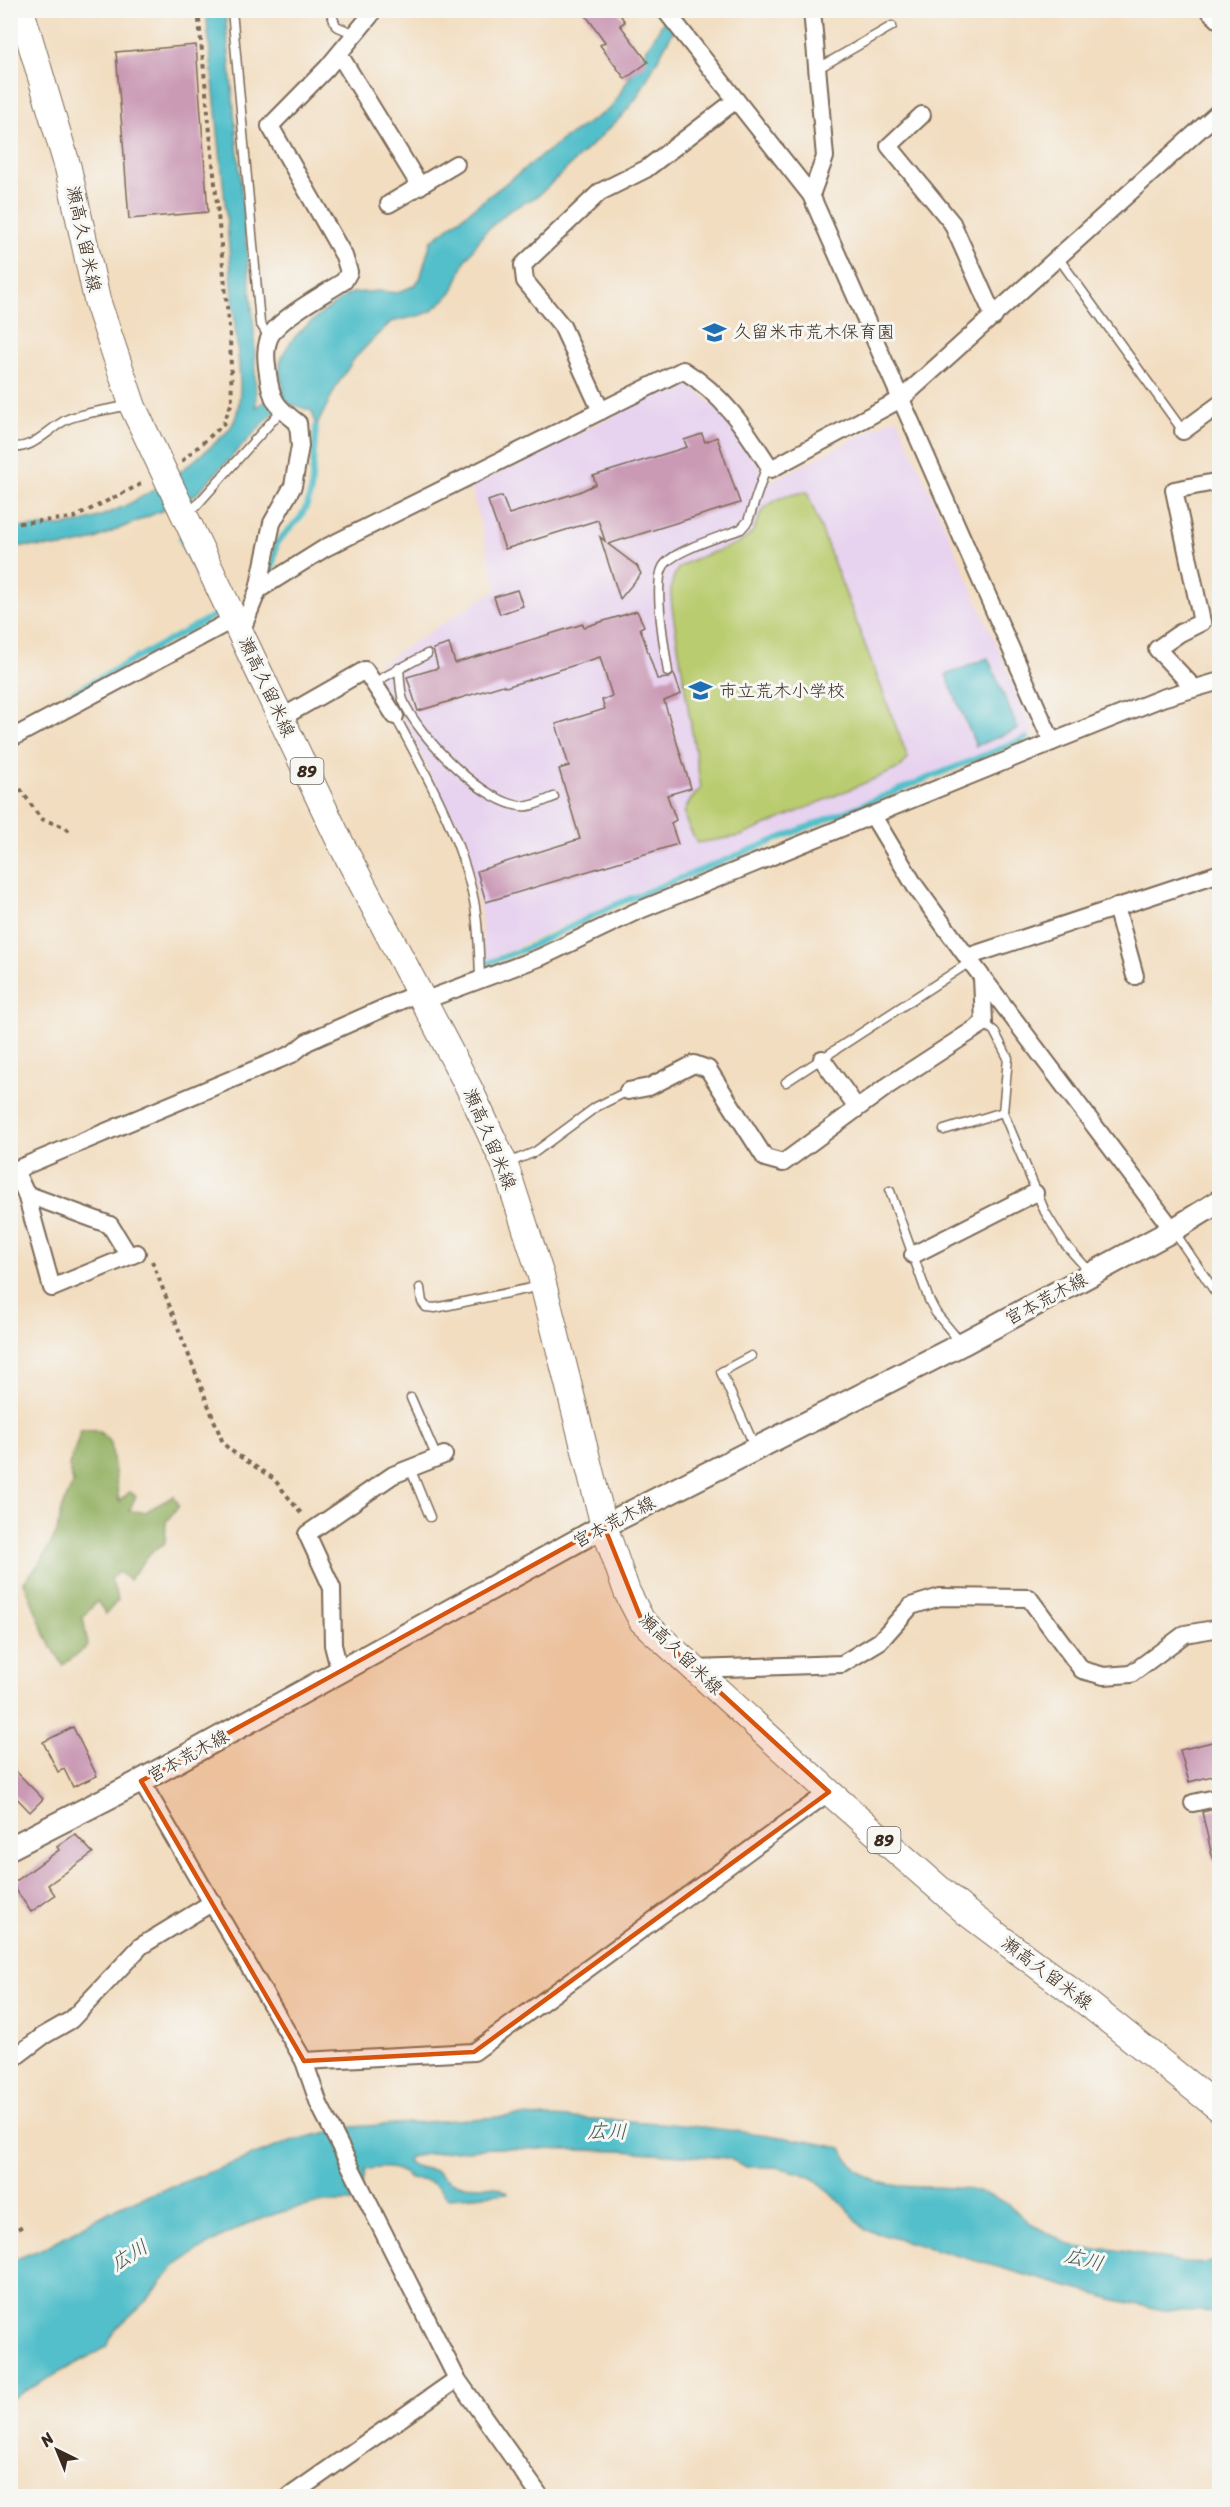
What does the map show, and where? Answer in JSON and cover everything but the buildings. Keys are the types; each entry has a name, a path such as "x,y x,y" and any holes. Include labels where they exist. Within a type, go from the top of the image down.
{"main road":[{"path":"1214,10 1220,17"},
{"name":"瀬高久留米線","path":"22,11 68,168 97,300 132,404 171,469 238,626 338,838 469,1088 505,1164 543,1286 604,1526 627,1592 642,1622 829,1792 966,1912 1087,2003 1220,2109"},
{"name":"宮本荒木線","path":"10,1848 141,1781 604,1526 962,1344 1173,1230 1220,1201"}],"street":[{"path":"665,10 811,195 1052,742"},
{"path":"811,195 825,157 812,10"},
{"path":"10,740 238,626 258,590 272,523 293,486 300,446 298,423 281,411 270,396 265,356 271,334 286,320 344,280 349,272 344,256 270,126 339,54 369,13"},
{"path":"339,54 420,186"},
{"path":"601,411 562,326 525,281 523,266 600,192 646,169 736,100"},
{"path":"258,590 325,548 683,370 700,380 736,415 771,469 901,399 1220,111"},
{"path":"922,115 889,146 952,223 994,316"},
{"path":"389,204 456,164"},
{"path":"1183,431 1220,404"},
{"path":"1194,688 1157,649 1180,633 1202,622 1174,490 1220,481"},
{"path":"281,718 365,670 394,716"},
{"path":"26,1194 110,1225 133,1254 52,1288 26,1194 13,1171 292,1054 307,1042 420,997 541,957 635,912 1052,742 1162,698 1220,681"},
{"path":"873,816 915,886 968,960 1173,1230"},
{"path":"968,960 1116,907 1220,873"},
{"path":"1116,907 1135,976"},
{"path":"628,1091 649,1087 694,1064 708,1070 765,1158 783,1163 857,1108 984,1023 982,977"},
{"path":"822,1059 857,1108"},
{"path":"913,1255 1035,1193"},
{"path":"340,1672 333,1645 332,1588 307,1534 393,1475 441,1457"},
{"path":"694,1669 842,1664 880,1641 911,1606 940,1597 1029,1598 1082,1670 1104,1676 1131,1674 1185,1634 1220,1628"},
{"path":"141,1781 304,2061 319,2104 457,2379 540,2496"},
{"path":"304,2061 474,2052 829,1792"},
{"path":"1193,1803 1220,1797"},
{"path":"10,2061 43,2036 70,2020 141,1946 213,1902"},
{"path":"290,2496 457,2379"}],"lane":[{"path":"232,10 260,323 270,339"},
{"path":"330,10 336,26 355,34"},
{"path":"817,69 892,26"},
{"path":"1057,256 1183,431"},
{"path":"10,447 20,448 41,438 66,419 132,404"},
{"path":"196,506 281,411"},
{"path":"668,672 658,586 663,567 674,556 741,529 748,521 768,464"},
{"path":"373,683 427,654"},
{"path":"399,668 403,700 425,735 466,778 498,800 527,806 554,797"},
{"path":"394,716 424,770 466,868 476,915 480,979"},
{"path":"786,1082 968,960"},
{"path":"984,1023 994,1031 1008,1058 1003,1112 1035,1193 1064,1243 1092,1274"},
{"path":"505,1164 535,1152 596,1107 628,1091"},
{"path":"944,1130 1003,1112"},
{"path":"890,1191 928,1300 962,1344"},
{"path":"1173,1230 1220,1299"},
{"path":"420,1288 422,1302 426,1307 435,1308 543,1286"},
{"path":"751,1356 721,1372 756,1449"},
{"path":"411,1398 441,1457"},
{"path":"410,1468 430,1516"}],"path":[{"path":"10,524 73,518 171,469 223,425 232,402 230,337 198,10"},
{"path":"10,774 41,819 65,827 71,833"},
{"path":"133,1254 146,1254 152,1260 223,1443 274,1479 314,1529"},
{"path":"10,2234 23,2226"}],"highlighted area":[{"path":"604,1526 642,1621 829,1792 474,2052 304,2061 141,1781"}],"shaded area":[{"name":"市立荒木小学校","path":"685,380 718,410 739,434 757,461 766,484 897,417 1035,733 628,896 484,962 481,913 471,868 414,740 399,712 370,670 497,589 471,487"}],"green space":[{"path":"807,492 908,758 900,768 741,836 697,843 688,826 685,814 689,803 701,788 673,614 671,591 673,580 678,569 683,565 738,543 749,536 762,512 771,503 782,497"},
{"path":"81,1430 99,1431 111,1443 119,1501 130,1492 136,1496 129,1511 145,1512 174,1496 179,1505 166,1522 165,1543 151,1552 129,1580 118,1572 111,1579 118,1600 106,1614 97,1601 83,1617 88,1646 63,1665 46,1637 24,1582 42,1560 57,1532 61,1510 73,1483 69,1466"}],"water":[{"path":"206,11 225,11 254,329 256,407 284,388 280,374 281,360 287,347 308,324 352,293 380,291 397,293 413,286 420,279 431,241 562,140 611,108 668,11 683,11 683,13 637,97 622,116 538,196 510,210 484,233 465,261 453,291 443,301 422,315 391,322 376,336 354,359 337,385 316,427 312,411 291,404 273,413 189,499 88,542 64,547 11,546 11,528 74,524 111,512 145,495 208,449 227,432 235,419 240,397 240,372"},
{"path":"988,658 1018,729 976,746 946,675"},
{"name":"広川","path":"515,2116 597,2119 720,2129 842,2148 853,2166 868,2177 885,2184 963,2189 990,2196 1006,2203 1034,2226 1065,2242 1088,2250 1116,2250 1180,2262 1219,2261 1219,2312 1164,2310 1115,2300 866,2230 832,2193 813,2178 776,2167 746,2167 728,2158 621,2151 492,2148 439,2152 409,2157 407,2161 416,2167 436,2171 453,2183 496,2187 508,2193 449,2198 432,2183 409,2178 395,2169 365,2170 358,2202 324,2202 281,2212 246,2224 199,2250 174,2267 148,2299 116,2329 106,2347 11,2399 11,2261 44,2248 118,2207 294,2140 351,2127"}],"waterway":[{"path":"10,51 16,40 13,25"},
{"path":"271,575 277,542 300,518 307,505 311,491 316,427"},
{"path":"10,727 217,614 181,538"},
{"path":"488,963 527,948 617,904 1027,738"}],"place":[{"name":"久留米市荒木保育園","path":"715,332"},
{"name":"市立荒木小学校","path":"701,691"}]}
